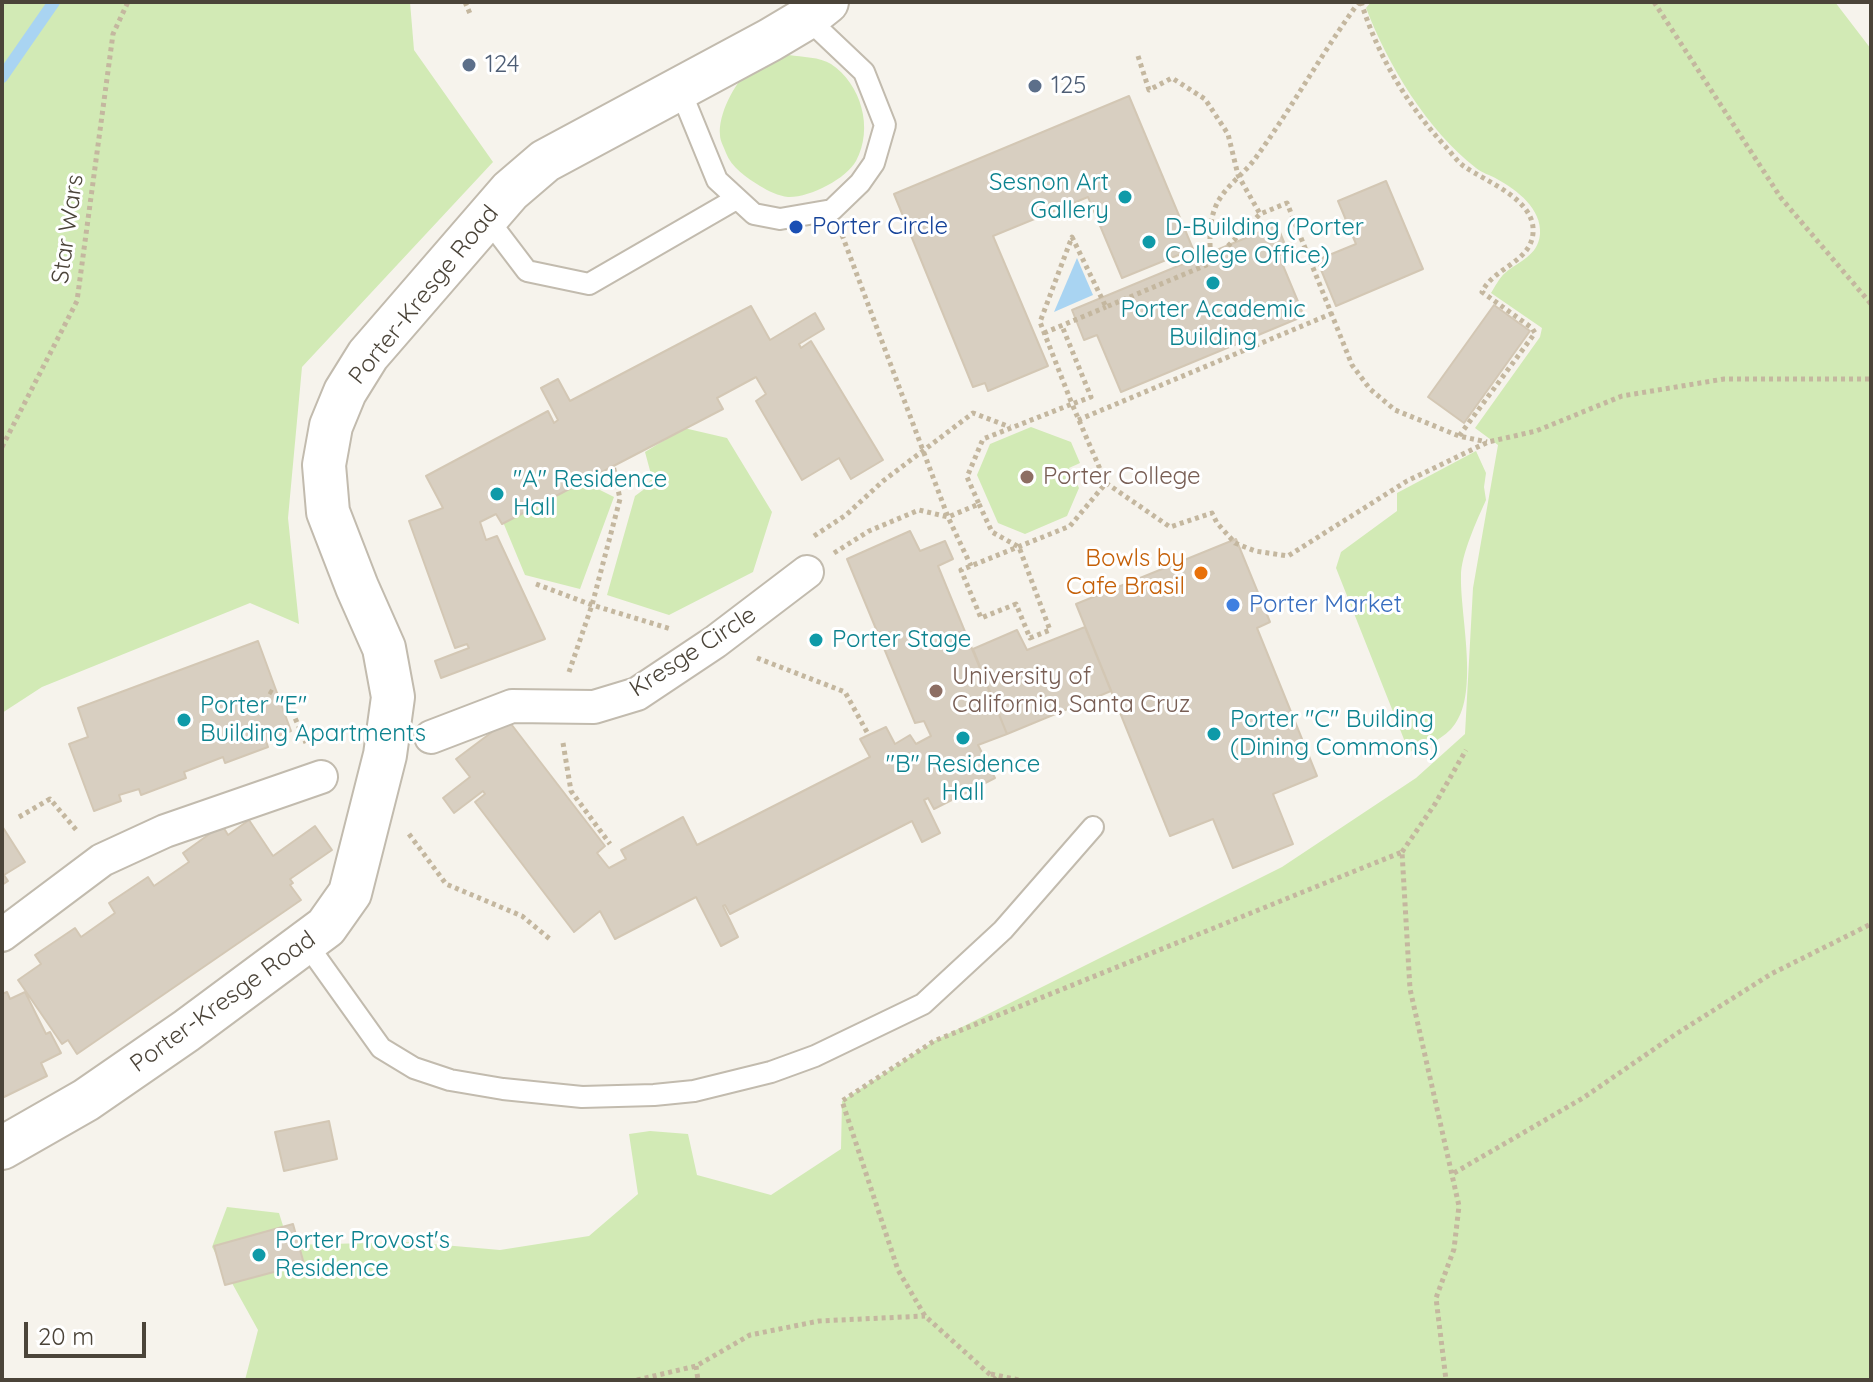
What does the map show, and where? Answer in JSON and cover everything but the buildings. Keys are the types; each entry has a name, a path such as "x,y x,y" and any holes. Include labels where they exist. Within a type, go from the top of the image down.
{"street":[{"name":"Porter-Kresge Road","path":"2,1148 86,1100 186,1031 326,927 350,893 385,755 393,697 384,648 328,512 324,465 331,426 345,392 368,355 486,217 545,161 817,10"},
{"name":"Kresge Circle","path":"431,737 512,706 594,707 637,694 715,642 807,572"},
{"path":"2,935 102,860 165,831 321,777"}],"lane":[{"path":"679,87 717,180 754,214 780,219 832,210 860,183 874,163 885,125 864,72 817,10"},
{"path":"486,217 527,271 589,284 736,199"},
{"path":"306,943 381,1048 414,1068 450,1080 582,1097 694,1091 771,1072 815,1056 923,1004 1003,930 1093,827"}],"path":[{"name":"Star Wars","path":"2,447 77,301 113,34 128,2"},
{"path":"465,2 471,16"},
{"path":"1211,263 1210,233 1215,207 1238,175 1253,162 1296,102 1360,2"},
{"path":"1360,2 1371,34 1394,81 1430,129 1463,166 1512,196 1526,211 1534,232 1528,251 1487,282 1482,292 1535,333 1459,436"},
{"path":"1654,2 1781,198 1871,304"},
{"path":"1138,56 1149,90 1172,78 1205,99 1228,134 1238,175 1260,214"},
{"path":"1044,333 1211,263 1260,214 1287,203 1352,365 1370,389 1395,410 1459,436 1488,442"},
{"path":"832,210 948,517 971,566"},
{"path":"1106,307 1072,237 1040,322 1106,483 1170,527 1212,513 1235,543 1255,551 1288,556 1407,481 1488,442 1536,431 1622,396 1724,379 1871,379"},
{"path":"1078,420 1333,313"},
{"path":"1062,326 1091,397 983,439 967,477 992,532 1019,547 1050,630 1030,638 1016,604 981,618 961,570 1019,547 1070,526 1106,483"},
{"path":"846,515 883,481 973,413 1012,428"},
{"path":"610,844 571,791 557,707 592,605 620,499 613,465"},
{"path":"807,572 869,531 919,510 948,517 979,504"},
{"path":"269,691 288,702 321,777"},
{"path":"996,1380 925,1316 898,1270 842,1101 934,1041 1402,852 1435,804 1466,750"},
{"path":"19,817 50,799"},
{"path":"401,823 446,884 522,916 551,940"},
{"path":"1402,852 1410,989 1459,1206 1454,1249 1436,1298 1446,1380"},
{"path":"1454,1173 1583,1098 1771,974 1871,924"},
{"path":"637,1380 696,1366 750,1335 819,1321 925,1316"},
{"path":"696,1366 698,1380"},
{"path":"990,1374 1019,1380"}],"green space":[{"path":"2,2 410,2 414,50 493,162 302,367 288,518 299,624 250,603 42,687 2,713"},
{"path":"1371,2 1835,2 1871,49 1871,1380 245,1380 258,1330 212,1247 227,1207 279,1213 289,1245 409,1242 500,1250 589,1236 638,1194 629,1134 650,1131 688,1134 697,1175 771,1195 841,1149 842,1101 934,1041 1282,867 1416,778 1465,734 1473,588 1498,445 1475,428 1540,337 1542,328 1491,293 1503,275 1536,248 1540,225 1527,201 1458,153 1425,116 1375,30 1366,8"},
{"name":"Porter Circle","path":"789,55 822,60 841,73 850,83 862,108 864,135 856,161 836,181 816,191 788,197 766,190 740,172 728,158 721,142 720,127 724,109 744,76 763,62"},
{"path":"1031,427 1071,442 1080,463 1069,468 1079,488 1067,516 1025,534 998,523 977,475 990,444"},
{"path":"684,428 727,438 772,512 753,572 669,615 607,595 635,496 652,478 645,452"},
{"path":"1476,451 1486,473 1486,500 1470,538 1461,576 1467,652 1466,692 1462,710 1455,724 1441,738 1409,752 1336,568 1341,552 1397,511 1397,493"},
{"path":"580,480 614,497 580,589 525,575 503,522"}],"water":[{"path":"1077,258 1093,295 1054,312"}],"waterway":[{"path":"2,77 54,2"}],"place":[{"name":"124","path":"469,65"},
{"name":"125","path":"1035,86"},
{"name":"Sesnon Art Gallery","path":"1125,197"},
{"name":"Porter Circle","path":"796,227"},
{"name":"D-Building (Porter College Office)","path":"1149,242"},
{"name":"Porter Academic Building","path":"1213,283"},
{"name":"Porter College","path":"1027,477"},
{"name":"\"A\" Residence Hall","path":"497,494"},
{"name":"Bowls by Cafe Brasil","path":"1201,573"},
{"name":"Porter Market","path":"1233,605"},
{"name":"Porter Stage","path":"816,640"},
{"name":"University of California, Santa Cruz","path":"936,691"},
{"name":"Porter \"E\" Building Apartments","path":"184,720"},
{"name":"Porter \"C\" Building (Dining Commons)","path":"1214,734"},
{"name":"\"B\" Residence Hall","path":"963,738"},
{"name":"Porter Provost's Residence","path":"259,1255"}]}
